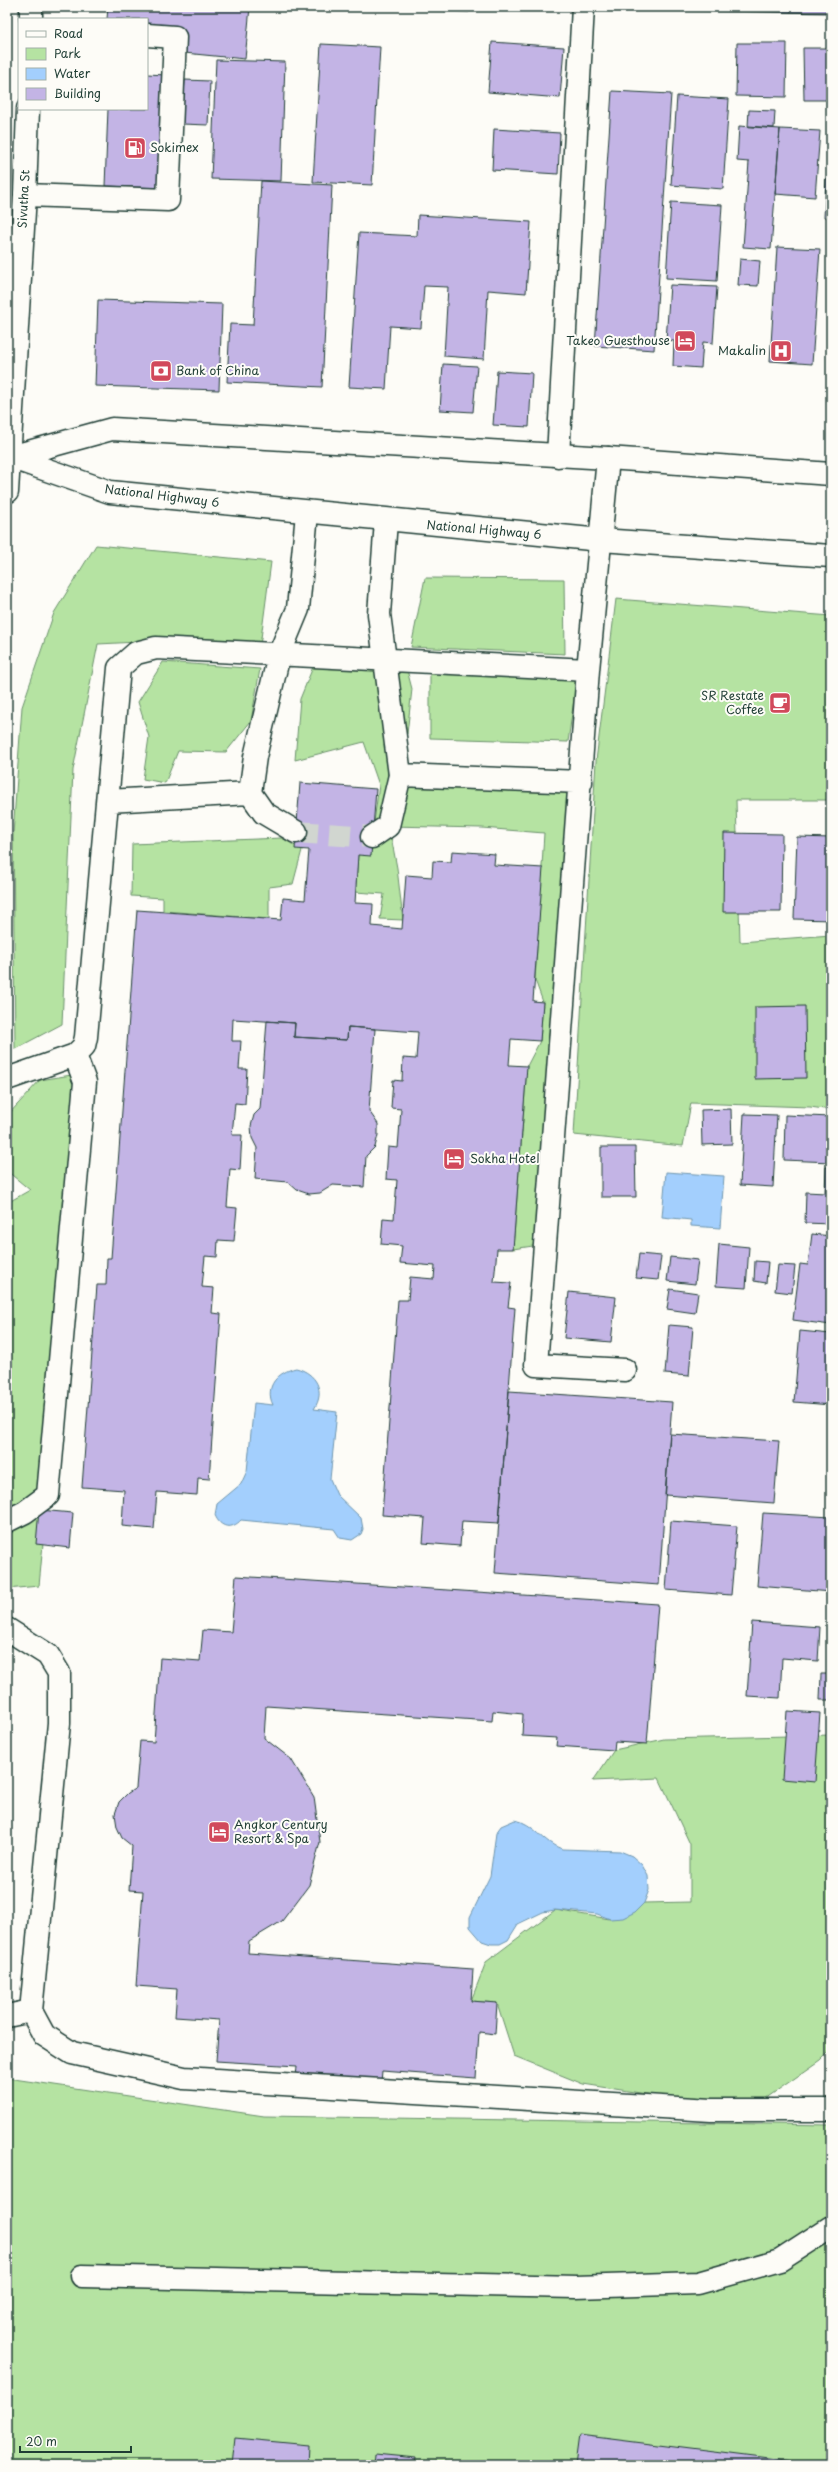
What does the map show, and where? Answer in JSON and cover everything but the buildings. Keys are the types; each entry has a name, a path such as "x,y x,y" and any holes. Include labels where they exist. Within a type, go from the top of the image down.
{"main road":[{"path":"31,7 31,18"},
{"path":"558,456 583,7"},
{"path":"25,195 168,200 175,37 148,35"},
{"name":"Sivutha St","path":"7,492 25,195 28,110"},
{"path":"8,457 112,429 608,458 831,474"},
{"name":"National Highway 6","path":"8,457 110,492 386,521 601,540 831,556"},
{"path":"608,458 588,670 581,782 536,1365 625,1370"},
{"path":"296,832 264,812 250,793 255,757 279,655 298,609 307,513"},
{"path":"372,837 388,826 400,775 379,614 386,521"},
{"path":"7,1079 75,1055 84,1046 120,668 136,654 156,648 588,670"},
{"path":"400,775 581,782"},
{"path":"108,801 250,793"},
{"path":"7,1521 25,1512 48,1495 85,1082 75,1055"},
{"path":"7,1629 48,1655 59,1674 59,1722 30,2011 44,2035 72,2053 184,2078 711,2110 831,2110"},
{"path":"7,2016 30,2011"},
{"path":"82,2276 576,2287 698,2283 780,2260 831,2227"}],"green space":[{"path":"96,545 271,562 260,646 178,640 98,644 73,770 62,1024 15,1049 13,834 22,707 54,613"},
{"path":"425,578 564,579 565,654 411,647"},
{"path":"616,599 831,616 831,800 736,800 740,942 831,935 831,1110 810,1107 691,1103 683,1146 574,1135 596,761"},
{"path":"163,662 260,669 251,721 226,752 178,751 165,783 143,779 149,737 138,702"},
{"path":"315,662 406,666 412,689 407,734 388,742 387,808 411,775 573,782 546,1244 513,1249 527,1066 540,1041 543,1002 535,980 544,833 482,828 389,826 397,868 403,920 380,919 384,894 355,892 358,855 372,837 379,785 364,742 295,760 300,699"},
{"path":"430,673 577,677 568,742 430,738"},
{"path":"282,838 302,850 293,884 269,887 269,919 163,911 163,898 131,896 132,844"},
{"path":"84,1073 68,1279 39,1586 7,1589 7,1203 30,1190 7,1171 7,1116 40,1080"},
{"path":"831,1735 831,2050 821,2060 749,2110 583,2084 514,2056 497,2003 471,2001 486,1962 555,1910 610,1919 644,1903 690,1902 690,1844 659,1778 593,1781 614,1750 664,1739"},
{"path":"7,2078 264,2116 831,2125 831,2465 7,2465"}],"water":[{"path":"666,1172 724,1176 720,1228 691,1226 691,1220 662,1217"},
{"path":"296,1368 309,1374 314,1378 317,1384 319,1396 314,1409 337,1412 330,1479 337,1495 361,1518 363,1529 361,1534 352,1540 340,1538 334,1529 241,1520 234,1525 226,1526 220,1523 215,1515 217,1504 241,1484 247,1471 254,1403 273,1405 270,1392 274,1381 278,1376"},
{"path":"515,1820 528,1825 549,1842 562,1849 620,1851 632,1856 642,1865 648,1876 649,1890 644,1903 635,1912 623,1918 610,1919 597,1914 555,1910 543,1912 518,1924 508,1940 500,1944 491,1944 482,1941 470,1927 470,1917 490,1876 496,1833 501,1826"}],"tunnel":[{"path":"296,832 372,837"}],"place":[{"name":"Sokimex","path":"135,148"},
{"name":"Takeo Guesthouse","path":"685,341"},
{"name":"Makalin","path":"781,351"},
{"name":"Bank of China","path":"161,371"},
{"name":"SR Restate Coffee","path":"780,703"},
{"name":"Sokha Hotel","path":"454,1159"},
{"name":"Angkor Century Resort & Spa","path":"219,1832"}]}
